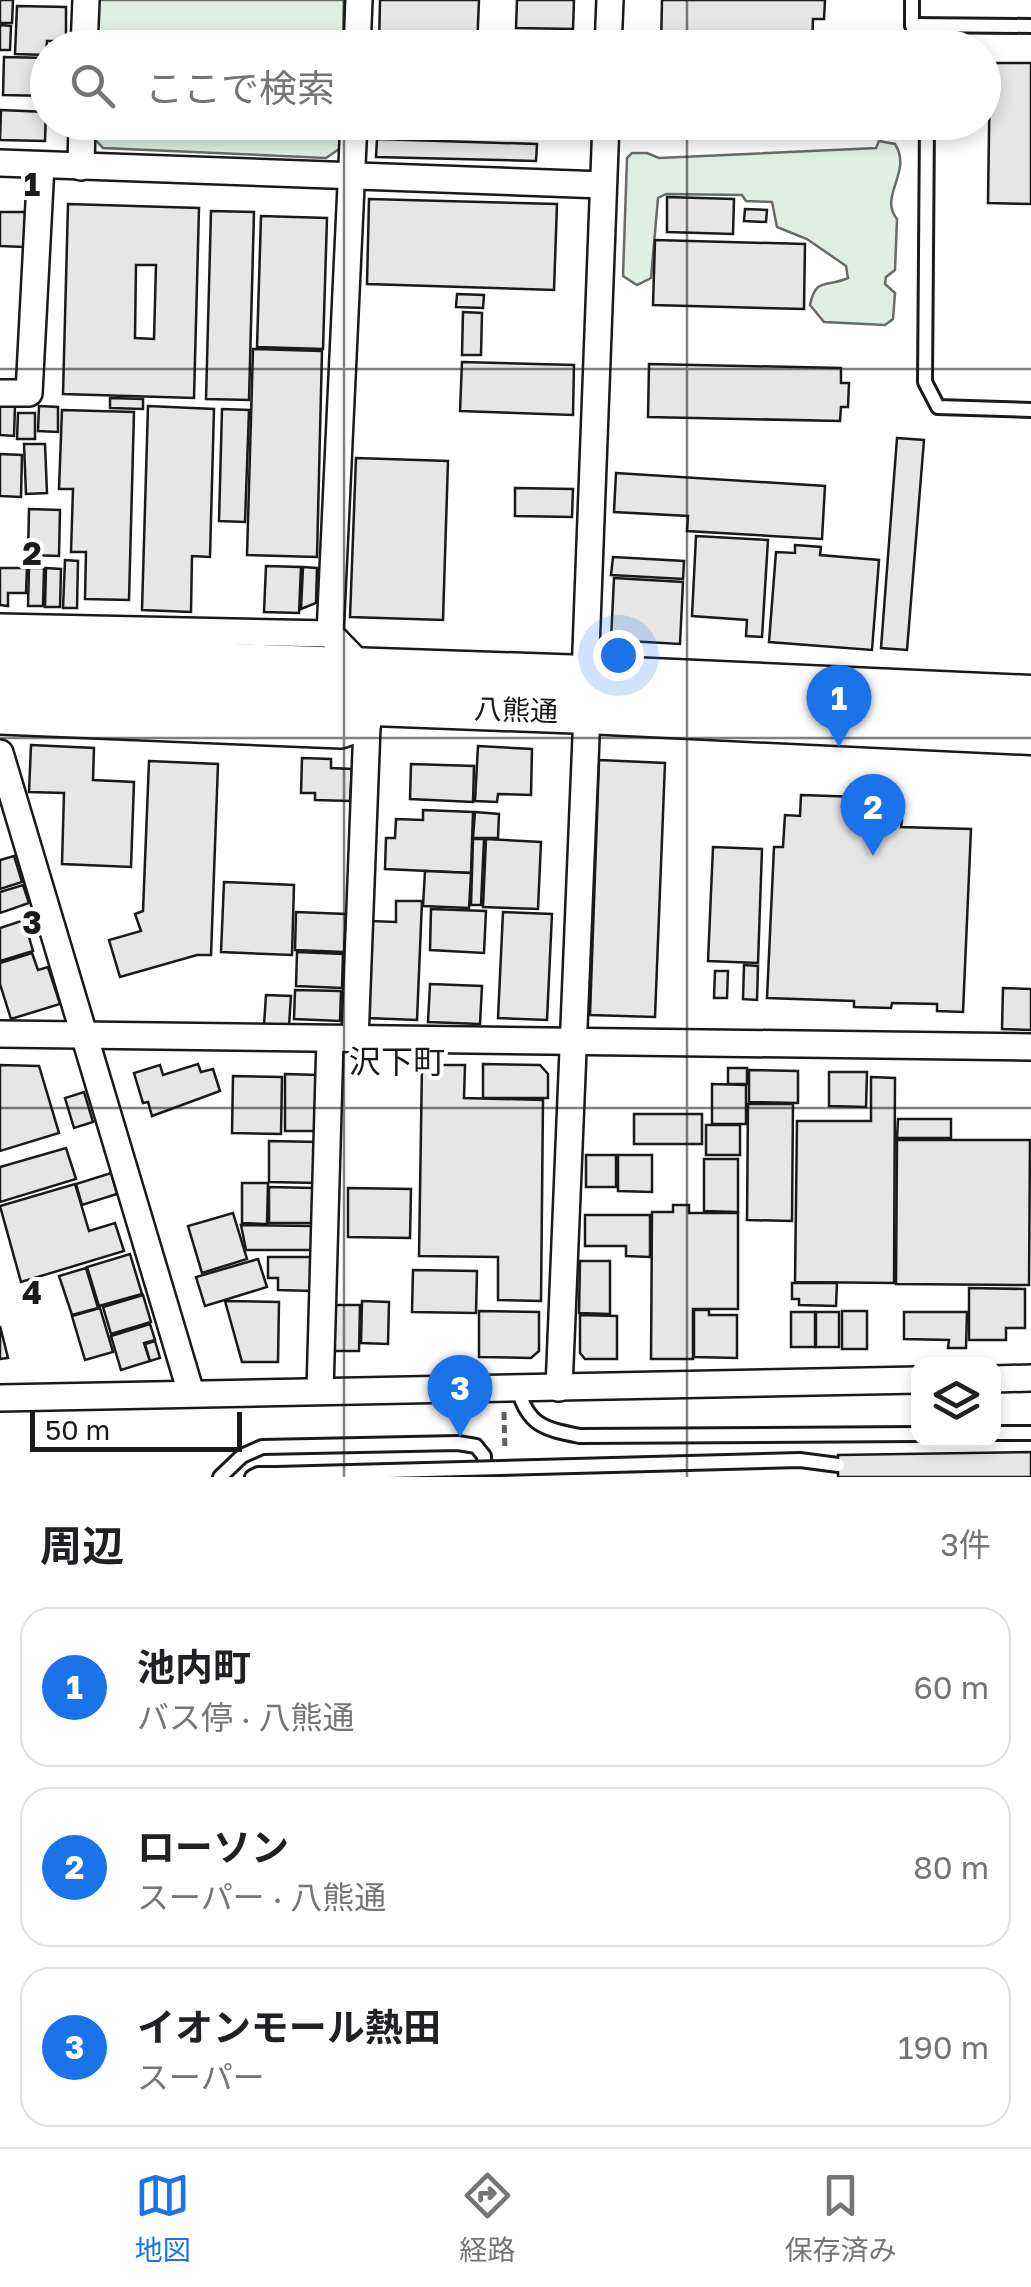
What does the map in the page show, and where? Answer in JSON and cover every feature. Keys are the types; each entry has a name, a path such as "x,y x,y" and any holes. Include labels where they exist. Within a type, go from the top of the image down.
{"main road":[{"name":"八熊通","path":"0,656 307,684 367,700 586,694 1031,696"},
{"name":"八熊通","path":"0,691 307,684"},
{"name":"八熊通","path":"586,694 1031,734"}],"street":[{"path":"85,30 86,0"},
{"path":"358,30 359,0"},
{"path":"609,30 610,0"},
{"path":"81,166 82,140"},
{"path":"320,1391 367,700 330,634 353,140"},
{"path":"559,1388 605,140"},
{"path":"0,162 603,185"},
{"path":"0,393 29,393 41,164"},
{"path":"0,627 330,634"},
{"path":"0,722 342,735 367,700"},
{"path":"0,753 191,1392"},
{"path":"0,1034 1031,1047"},
{"path":"1001,1379 1031,1378"},
{"path":"0,1398 911,1380"}],"lane":[{"path":"912,0 913,30"},
{"path":"912,25 1031,26"},
{"path":"927,140 924,382 938,406 1031,410"},
{"path":"510,1389 538,1424 580,1436 911,1434"},
{"path":"1001,1433 1031,1433"},
{"path":"220,1477 242,1456 262,1446 458,1443 476,1446 484,1456 485,1477"},
{"path":"252,1477 800,1460 838,1466"}],"path":[{"path":"505,1460 510,1389"}],"green space":[{"path":"97,0 344,0 343,30 96,30"},
{"path":"96,140 339,140 339,149 326,158 103,148"},
{"path":"879,141 895,144 900,164 891,202 897,219 895,270 886,277 885,284 895,293 893,319 885,325 824,322 810,305 812,296 819,286 848,278 846,266 807,239 777,227 772,202 746,201 742,195 666,194 658,198 651,278 637,285 623,276 627,158 632,153 659,158 876,148"}],"building":[{"path":"0,0 13,0 12,23 0,23"},
{"path":"380,0 479,0 478,30 379,30"},
{"path":"517,0 574,0 573,29 516,28"},
{"path":"662,0 825,0 824,19 813,19 813,30 661,30"},
{"path":"17,6 66,7 66,30 30,30 30,54 15,54"},
{"path":"0,25 11,26 10,50 0,50"},
{"path":"4,57 30,58 30,96 3,95"},
{"path":"1001,63 1031,63 1031,204 988,203 989,140 1001,140"},
{"path":"1,110 30,111 30,140 45,140 45,141 0,140"},
{"path":"377,140 537,144 536,161 376,157"},
{"path":"667,197 734,199 733,234 667,232"},
{"path":"369,199 557,204 554,290 367,284"},
{"path":"68,204 199,208 194,398 63,394","holes":["136,265 156,265 154,339 135,338"]},
{"path":"745,209 767,210 766,222 744,221"},
{"path":"211,211 254,212 249,400 206,399"},
{"path":"0,212 25,212 24,247 0,246"},
{"path":"261,216 327,218 323,349 257,347"},
{"path":"655,240 805,244 804,309 653,305"},
{"path":"457,294 484,295 483,308 456,307"},
{"path":"463,312 482,313 481,355 462,355"},
{"path":"253,349 322,351 317,557 247,555"},
{"path":"462,362 574,365 573,415 460,411"},
{"path":"649,364 841,368 841,383 849,383 848,407 841,407 840,421 648,417"},
{"path":"110,398 143,399 143,409 110,408"},
{"path":"0,405 15,406 14,436 0,435"},
{"path":"39,406 58,407 58,432 38,431"},
{"path":"148,406 214,409 210,557 192,556 191,612 142,610"},
{"path":"222,409 249,410 245,522 219,521"},
{"path":"62,410 134,412 129,600 85,599 86,552 71,552 73,489 59,489"},
{"path":"18,413 35,413 35,439 17,439"},
{"path":"897,438 924,440 907,650 881,648"},
{"path":"24,444 45,444 47,493 26,494"},
{"path":"0,454 22,455 21,497 0,496"},
{"path":"356,458 448,461 443,620 350,617"},
{"path":"616,473 825,486 822,539 687,531 688,516 614,512"},
{"path":"515,488 573,489 572,517 515,516"},
{"path":"29,509 60,510 59,556 28,555"},
{"path":"696,536 768,540 762,637 746,636 747,620 692,616"},
{"path":"795,545 821,547 820,555 879,560 872,650 769,642 776,552 795,553"},
{"path":"613,557 684,561 683,579 611,575"},
{"path":"65,560 78,561 77,608 63,608"},
{"path":"266,566 301,567 299,613 264,612"},
{"path":"303,567 317,568 316,603 301,609"},
{"path":"0,568 27,568 26,593 8,593 8,606 0,605"},
{"path":"29,568 44,568 43,606 28,606"},
{"path":"46,568 61,569 60,607 45,607"},
{"path":"614,578 683,582 680,644 611,640"},
{"path":"31,745 94,748 93,780 134,782 131,867 62,864 64,793 29,792"},
{"path":"478,746 532,749 531,795 498,794 497,802 475,801"},
{"path":"302,758 331,759 331,768 352,769 350,801 315,800 315,793 301,793"},
{"path":"599,760 665,763 655,1017 590,1015"},
{"path":"149,761 218,764 211,955 197,955 120,977 109,940 141,931 135,914 143,911"},
{"path":"411,764 474,766 473,802 410,799"},
{"path":"801,795 860,797 859,818 902,820 901,827 971,829 963,1012 937,1011 937,1004 854,1007 854,1001 767,998 774,847 783,847 785,815 800,816"},
{"path":"423,810 473,812 471,873 385,869 386,838 395,838 396,819 423,820"},
{"path":"475,812 499,814 498,838 473,838"},
{"path":"473,839 484,839 481,905 471,905"},
{"path":"486,839 541,842 538,909 483,907"},
{"path":"713,847 762,849 758,963 708,961"},
{"path":"14,856 22,882 0,889 0,860"},
{"path":"425,871 471,873 469,908 423,906"},
{"path":"224,882 294,885 292,955 221,952"},
{"path":"23,885 29,903 0,913 0,892"},
{"path":"396,901 422,901 417,1020 367,1018 371,921 396,922"},
{"path":"431,909 486,911 484,953 430,950"},
{"path":"296,912 346,914 344,952 295,950"},
{"path":"503,912 552,914 547,1020 498,1018"},
{"path":"24,920 33,951 0,961 0,928"},
{"path":"297,952 343,954 342,988 296,986"},
{"path":"32,953 38,970 48,967 60,1004 11,1019 0,984 0,963"},
{"path":"744,965 758,966 757,1000 743,999"},
{"path":"715,971 728,971 727,998 714,998"},
{"path":"430,984 482,986 480,1024 428,1022"},
{"path":"1003,988 1031,989 1031,1030 1002,1029"},
{"path":"295,990 341,991 340,1021 294,1019"},
{"path":"266,995 291,996 289,1026 264,1025"},
{"path":"198,1064 201,1072 213,1069 220,1091 152,1116 148,1102 143,1103 134,1073 160,1065 163,1075"},
{"path":"483,1064 540,1065 548,1074 548,1098 483,1098"},
{"path":"0,1065 39,1066 59,1133 0,1151"},
{"path":"422,1065 465,1065 464,1098 543,1100 541,1301 498,1300 498,1257 419,1256"},
{"path":"728,1068 747,1068 747,1084 728,1084"},
{"path":"749,1070 798,1071 798,1103 749,1102"},
{"path":"829,1072 867,1072 866,1107 829,1106"},
{"path":"285,1074 318,1075 317,1131 285,1131"},
{"path":"233,1076 282,1077 281,1134 232,1133"},
{"path":"871,1077 895,1078 894,1283 795,1282 797,1121 871,1121"},
{"path":"712,1084 746,1085 746,1124 712,1124"},
{"path":"84,1092 93,1122 74,1128 65,1098"},
{"path":"748,1104 793,1104 792,1221 747,1220"},
{"path":"634,1114 702,1114 702,1144 634,1144"},
{"path":"898,1119 951,1119 951,1138 897,1138"},
{"path":"706,1125 740,1125 740,1155 706,1155"},
{"path":"897,1140 1030,1140 1029,1285 896,1284"},
{"path":"269,1141 319,1142 318,1183 269,1182"},
{"path":"66,1148 76,1179 0,1202 0,1167"},
{"path":"586,1155 616,1155 616,1187 586,1187"},
{"path":"618,1155 652,1155 652,1192 618,1191"},
{"path":"704,1159 738,1159 738,1212 704,1211"},
{"path":"111,1173 117,1194 82,1205 76,1184"},
{"path":"242,1183 268,1183 267,1224 242,1223"},
{"path":"75,1184 89,1231 115,1223 124,1251 21,1282 0,1206"},
{"path":"269,1187 314,1188 313,1223 269,1223"},
{"path":"348,1188 411,1189 410,1238 348,1237"},
{"path":"673,1205 689,1205 689,1213 738,1213 738,1309 693,1309 693,1359 651,1359 652,1212 673,1212"},
{"path":"233,1213 247,1259 202,1273 188,1226"},
{"path":"585,1215 650,1215 650,1257 626,1256 626,1246 585,1246"},
{"path":"241,1225 314,1226 314,1250 246,1250"},
{"path":"130,1254 142,1294 99,1306 87,1267"},
{"path":"268,1257 313,1257 313,1291 278,1290 278,1278 268,1278"},
{"path":"258,1259 267,1287 205,1306 196,1277"},
{"path":"580,1261 610,1261 610,1314 579,1313"},
{"path":"86,1268 98,1308 72,1315 59,1276"},
{"path":"413,1270 477,1271 476,1313 412,1312"},
{"path":"792,1283 837,1283 836,1306 799,1305 799,1299 792,1299"},
{"path":"969,1288 1025,1289 1025,1328 1006,1328 1006,1340 969,1340"},
{"path":"143,1295 151,1322 111,1334 103,1307"},
{"path":"225,1301 279,1302 278,1362 242,1362"},
{"path":"362,1301 389,1302 388,1344 361,1343"},
{"path":"331,1305 360,1305 359,1351 330,1351"},
{"path":"100,1308 113,1352 85,1360 72,1316"},
{"path":"694,1310 709,1310 709,1315 737,1315 737,1358 694,1357"},
{"path":"479,1311 539,1312 539,1351 531,1358 479,1357"},
{"path":"842,1311 867,1311 867,1349 842,1349"},
{"path":"791,1312 815,1312 815,1347 791,1347"},
{"path":"816,1312 839,1312 839,1347 816,1347"},
{"path":"904,1312 967,1312 966,1348 948,1348 949,1340 904,1339"},
{"path":"580,1315 617,1316 617,1359 585,1359 580,1353"},
{"path":"150,1324 155,1340 144,1343 150,1361 121,1370 111,1336"},
{"path":"0,1326 8,1358 0,1359"},
{"path":"155,1341 160,1358 150,1361 145,1344"},
{"path":"1031,1452 1031,1477 838,1477 838,1455"}],"place":[{"name":"池内町","path":"839,747"},
{"name":"ローソン","path":"873,856"},
{"name":"イオンモール熱田","path":"460,1437"}],"district":[{"name":"沢下町","path":"397,1062"}]}
